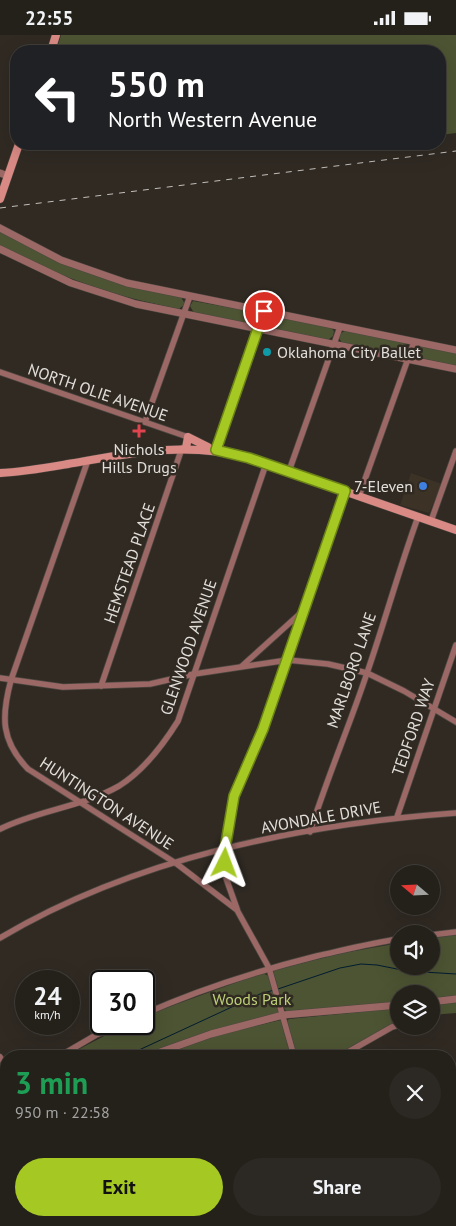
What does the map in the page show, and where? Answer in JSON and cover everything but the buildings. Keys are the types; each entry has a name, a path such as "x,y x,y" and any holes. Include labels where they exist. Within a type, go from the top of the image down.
{"main road":[{"path":"0,199 4,175 16,150"},
{"path":"184,448 188,437 216,450 289,471 456,530"},
{"path":"0,473 31,470 152,449 216,450"}],"street":[{"path":"0,228 38,249 92,272 127,283 456,350"},
{"path":"0,249 44,272 90,291 136,304 456,369"},
{"path":"145,422 190,296"},
{"path":"216,450 264,311"},
{"path":"289,471 340,327"},
{"path":"359,496 414,342"},
{"name":"NORTH OLIE AVENUE","path":"0,372 188,437"},
{"name":"HEMSTEAD PLACE","path":"101,686 184,448"},
{"path":"431,521 456,451"},
{"name":"HUNTINGTON AVENUE","path":"88,460 11,680 4,715 6,737 16,756 28,769 177,863 237,910 269,968 292,1050"},
{"name":"GLENWOOD AVENUE","path":"0,829 19,819 79,802 119,785 149,760 165,742 178,721 266,464"},
{"path":"237,910 226,878 225,849 234,796 263,729 345,491"},
{"name":"MARLBORO LANE","path":"310,832 326,782 367,673 388,603 418,517"},
{"path":"240,667 305,610"},
{"name":"TEDFORD WAY","path":"397,817 456,645"},
{"path":"0,677 64,687 150,684 194,674 288,659 328,664 367,673 404,691 456,722"},
{"name":"AVONDALE DRIVE","path":"0,938 23,924 105,886 225,849 397,817 456,813"},
{"path":"440,934 456,931"},
{"path":"155,1009 190,994 269,968 374,942 390,940"},
{"path":"440,1001 456,999"},
{"path":"166,1050 211,1034 283,1015 390,1006"},
{"path":"352,1050 390,1028"},
{"path":"70,1050 96,1035"}],"shaded area":[{"path":"411,473 442,484 429,513 400,505"}],"green space":[{"path":"61,35 456,35 456,133 446,134 446,45 58,45"},
{"path":"0,232 48,256 181,297 185,304 179,309 155,304 65,276 0,245"},
{"path":"193,301 255,312 259,319 253,325 194,313 190,306"},
{"path":"273,316 330,327 334,331 333,336 328,340 270,328 266,326 265,321 267,317"},
{"path":"346,330 406,343 408,351 401,355 342,343 339,338 340,334"},
{"path":"420,345 456,353 456,366 416,357 414,349"},
{"name":"Woods Park","path":"456,935 456,996 440,998 440,985 390,985 390,1003 288,1013 283,1005 273,973 274,970 343,953 390,945 390,975 440,975 440,937"},
{"name":"Woods Park","path":"262,973 269,976 279,1013 276,1015 216,1029 157,1050 77,1050 106,1035 155,1035 155,1012"},
{"path":"456,1002 456,1013 440,1014 440,1004"},
{"name":"Woods Park","path":"390,1009 390,1026 345,1050 294,1050 287,1021 289,1019"},
{"name":"Woods Park","path":"281,1020 289,1050 174,1050 224,1033"}],"waterway":[{"path":"278,989 340,968 361,964 407,971 456,974"},
{"path":"139,1050 260,994 274,990"}],"railway":[{"path":"0,208 456,151"}],"place":[{"name":"Oklahoma City Ballet","path":"267,352"},
{"name":"Nichols Hills Drugs","path":"139,431"},
{"name":"7-Eleven","path":"423,486"}],"route":[{"path":"225,863 225,849 234,796 263,729 345,491 249,458 216,450 264,311"}]}
